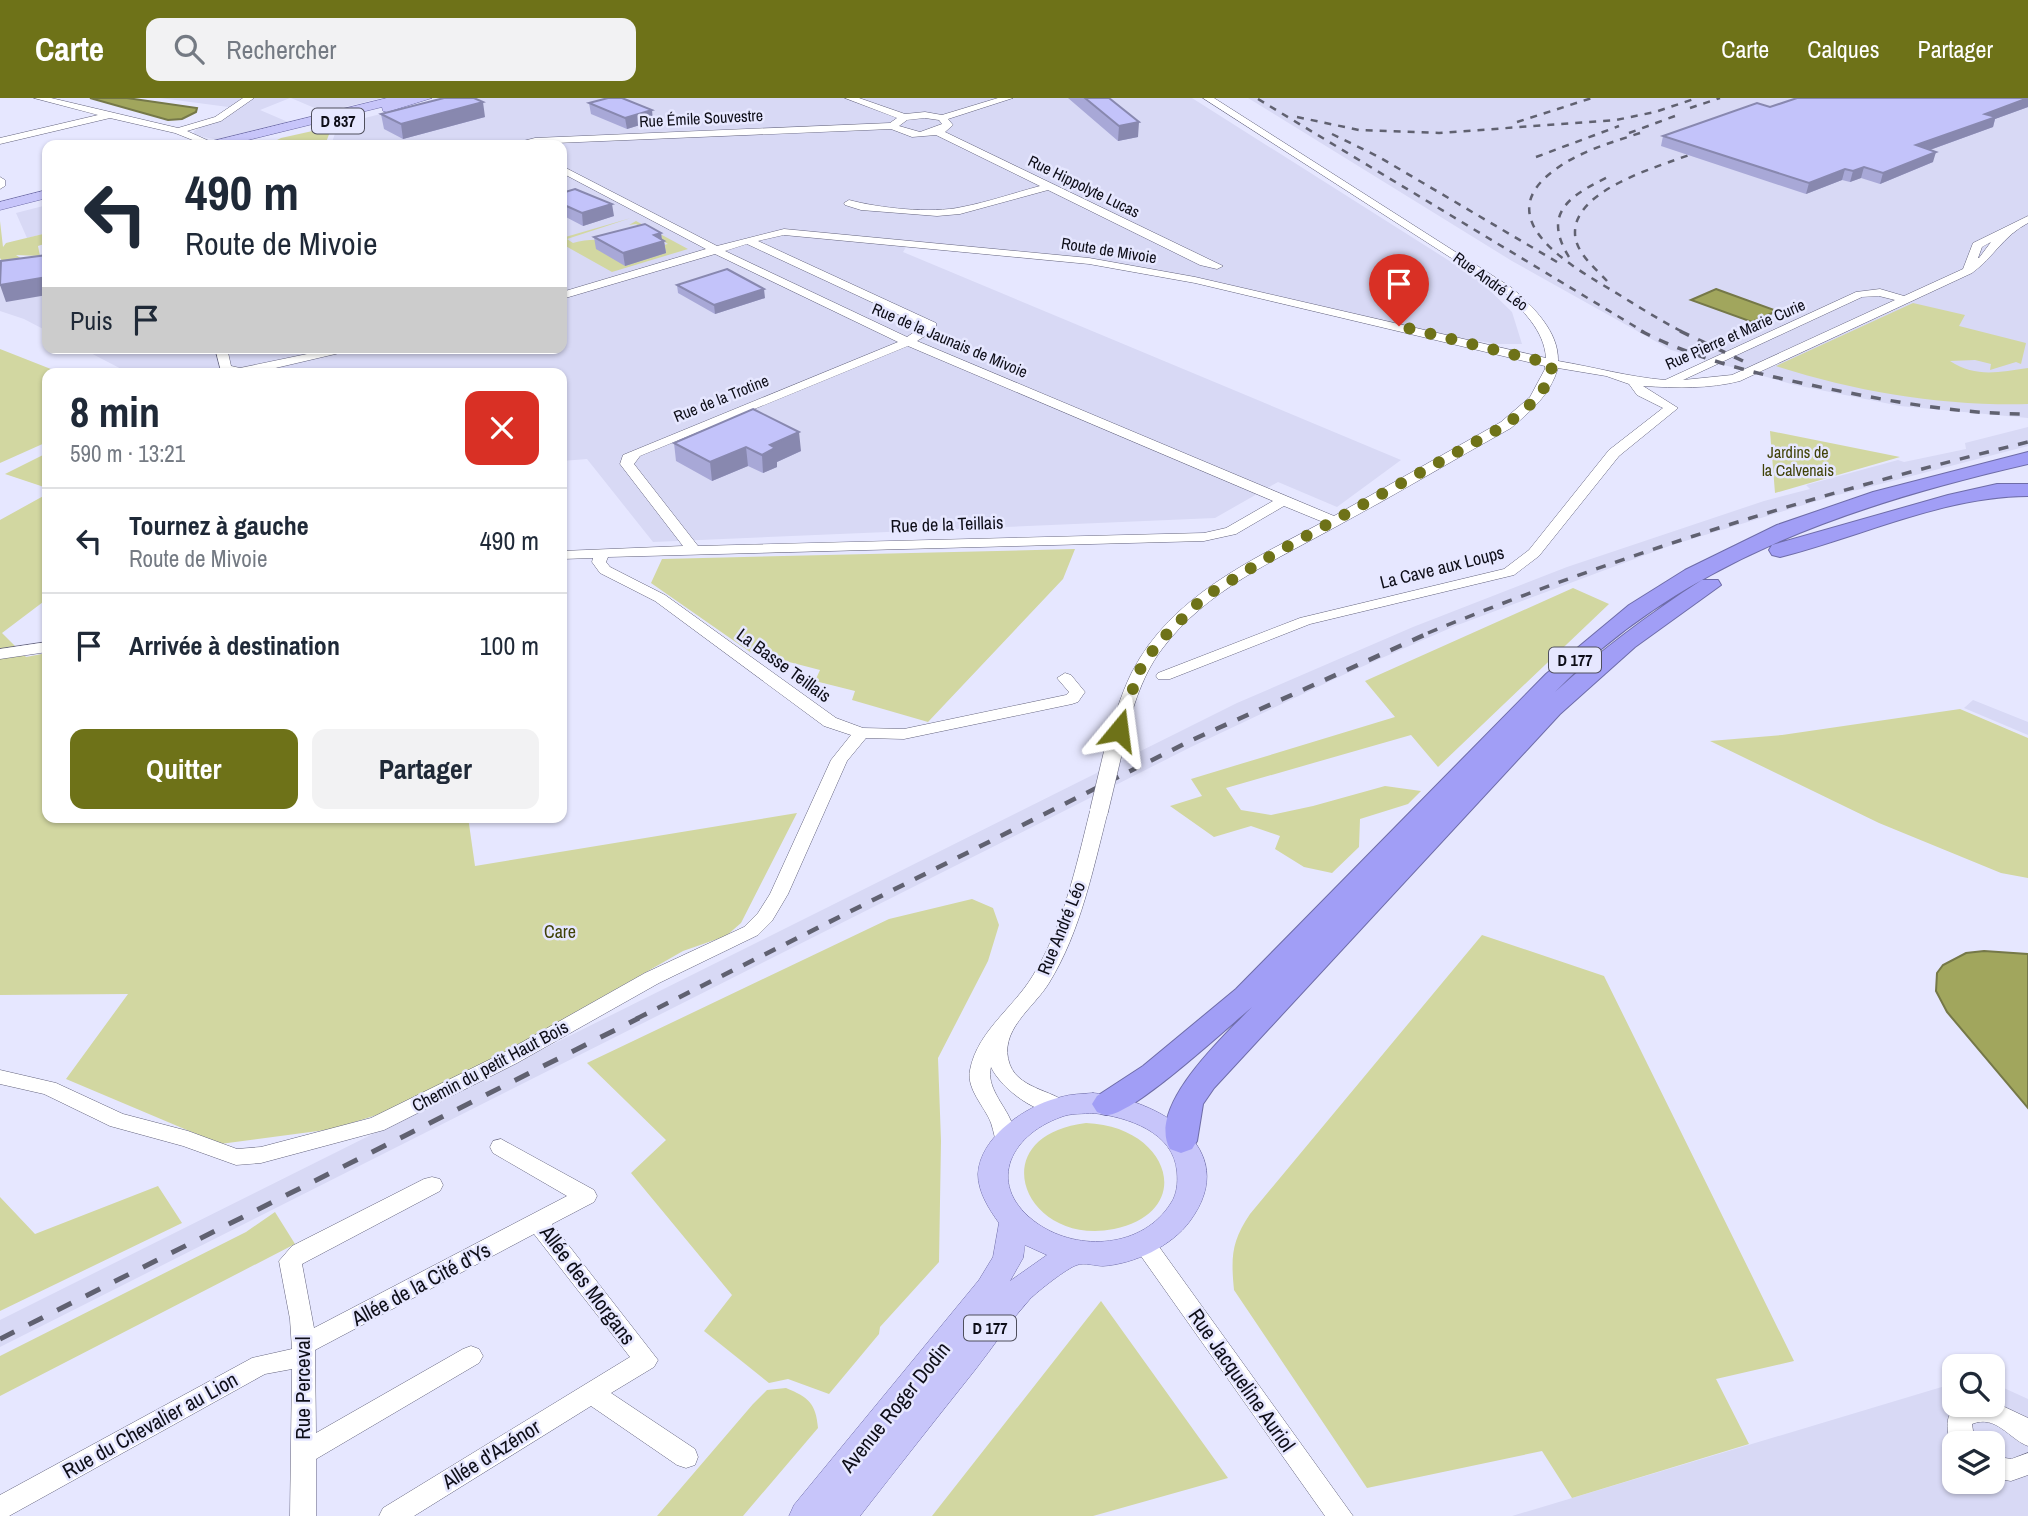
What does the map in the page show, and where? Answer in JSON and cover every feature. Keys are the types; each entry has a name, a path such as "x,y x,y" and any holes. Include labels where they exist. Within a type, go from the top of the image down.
{"highway":[{"path":"1978,469 2028,458"},
{"path":"1978,469 2028,470"},
{"name":"D 177","path":"1108,1104 1154,1074 1246,996 1555,679 1632,614 1713,563 1790,527 1857,503 1978,469"},
{"name":"D 177","path":"1181,1141 1188,1102 1203,1080 1575,686 1627,642 1670,610 1711,585 1780,550 1883,512 2028,477"},
{"path":"1780,550 1955,499 1997,490 2028,490"}],"main road":[{"name":"D 837","path":"247,140 402,98"},
{"name":"D 837","path":"250,140 426,98"},
{"path":"0,198 42,188"},
{"path":"0,206 42,195"},
{"path":"1108,1104 1149,1118 1181,1141 1189,1156 1193,1182 1186,1207 1169,1226 1144,1243 1104,1254 1073,1252 1033,1236 1014,1221 1001,1204 992,1182 997,1157 1022,1126 1059,1107 1108,1104"},
{"name":"Avenue Roger Dodin","path":"806,1516 990,1289 1008,1258 1014,1221"},
{"name":"Avenue Roger Dodin","path":"840,1516 1021,1289 1073,1252"}],"street":[{"path":"39,98 178,131 190,140"},
{"path":"178,131 218,119 249,98"},
{"path":"849,98 904,117 925,115 942,118 1008,98"},
{"name":"Rue André Léo","path":"1208,98 1508,290 1541,322 1551,358"},
{"path":"0,141 111,115"},
{"path":"893,126 904,117"},
{"path":"938,132 948,125 942,118"},
{"name":"Rue Émile Souvestre","path":"559,140 893,126 909,134 938,132"},
{"name":"Rue Hippolyte Lucas","path":"938,132 1204,263 1217,266"},
{"name":"Rue de la Jaunais de Mivoie","path":"567,172 718,251 908,342 1335,522"},
{"path":"0,180 0,186"},
{"path":"849,203 860,207 937,213 960,211 1049,187"},
{"name":"Rue Pierre et Marie Curie","path":"1663,383 1687,384 1736,379 1968,271 1978,265 2006,229 2028,219"},
{"name":"Route de Mivoie","path":"567,295 784,232 1089,261 1195,280 1492,348 1528,359 1551,358 1633,381"},
{"name":"Rue de la Trotine","path":"693,550 628,464 628,458 908,342 932,326 749,241"},
{"name":"Rue Pierre et Marie Curie","path":"1663,383 1860,294 1880,292 1905,300"},
{"path":"269,368 329,354"},
{"path":"1335,522 1506,425 1534,402 1549,381 1551,358"},
{"path":"1633,381 1663,383"},
{"name":"La Cave aux Loups","path":"1164,676 1305,621 1509,572 1534,553 1614,453 1672,408 1642,392 1633,381"},
{"name":"Rue de la Teillais","path":"603,553 1204,537 1231,531 1284,500"},
{"name":"Rue André Léo","path":"1007,1143 1001,1121 985,1094 979,1072 988,1047 1041,980 1076,902 1114,748 1139,671 1158,643 1204,597 1238,575 1335,522"},
{"path":"567,555 603,553"},
{"name":"La Basse Teillais","path":"603,553 599,562 605,570 660,598 818,715 861,733 904,734 1072,699 1077,692 1065,678"},
{"path":"0,654 42,648"},
{"name":"Chemin du petit Haut Bois","path":"0,1077 49,1088 117,1120 188,1139 236,1157 261,1155 377,1124 510,1058 671,968 722,947 751,930 774,903 839,760 861,733"},
{"path":"999,1034 999,1064 1006,1073 1025,1094 1059,1107"},
{"name":"Allée des Morgans","path":"501,1147 586,1196 537,1222 646,1360 591,1393"},
{"name":"Rue Perceval","path":"303,1516 302,1454 306,1391 304,1351 302,1319 290,1261 300,1252 432,1185"},
{"name":"Allée de la Cité d'Ys","path":"304,1351 537,1222"},
{"name":"Rue Jacqueline Auriol","path":"1144,1243 1340,1516"},
{"name":"Rue du Chevalier au Lion","path":"0,1508 260,1365 304,1351"},
{"path":"302,1454 471,1356"},
{"path":"591,1393 686,1457"},
{"name":"Allée d'Azénor","path":"392,1516 591,1393"},
{"path":"1959,1431 1961,1419 1967,1413 1982,1409 1995,1411 2013,1420 2028,1436"},
{"path":"2005,1470 2011,1471 2028,1464"}],"shaded area":[{"path":"90,98 127,98 197,108 196,112 182,119 168,120"},
{"path":"160,98 290,98 260,110 288,122 219,140 194,135 194,131 236,108"},
{"path":"291,98 382,98 324,112"},
{"path":"442,98 1192,98 1478,279 1512,312 1522,344 1496,344 1373,322 1144,272 1086,263 906,247 903,252 1401,460 1337,507 1278,482 1215,518 653,542 587,459 567,461 567,368 119,368 93,354 567,354 567,140 333,140 338,125"},
{"path":"1248,98 2028,98 2028,418 1900,406 1795,385 1671,350 1512,261"},
{"path":"42,206 42,234 27,238 16,213"},
{"path":"42,268 42,328 0,311 0,275"},
{"path":"1716,289 1777,311 1752,322 1691,300"},
{"path":"2028,427 2028,446 1830,497 1672,545 1455,626 1343,675 1191,747 0,1347 0,1320 1237,703 1413,627 1567,567 1764,501 1810,489 1806,485 1898,460 1904,462 1966,449 1965,443"},
{"path":"1973,700 2028,722 2028,735 1964,708"},
{"path":"1984,951 2028,954 2028,1108 1947,1012 1936,991 1937,973 1943,965 1966,953"},
{"path":"1942,1387 1942,1417 2005,1417 2005,1388 2028,1399 2028,1516 1512,1516"}],"green space":[{"path":"331,129 327,140 277,140"},
{"path":"631,218 567,239 567,237"},
{"path":"0,221 3,247 6,243 42,234 42,245 38,246 40,256 16,255 22,259 4,264 0,258"},
{"path":"636,221 688,249 612,272 567,247 567,239 573,243 599,240 645,246 668,244 636,224 629,225"},
{"path":"1913,303 1965,315 1959,326 2026,343 2021,364 2016,362 1990,370 1991,364 1975,360 1950,361 1978,372 2028,368 2028,404 1964,403 1900,396 1776,366"},
{"path":"0,349 48,368 42,368 42,444 0,463"},
{"name":"Jardins de la Calvenais","path":"1770,431 1900,457 1775,493"},
{"path":"42,456 42,486 5,474"},
{"name":"Care","path":"42,497 42,603 2,633 26,657 42,654 42,823 469,823 475,866 797,813 741,923 726,936 683,951 492,1060 392,1110 333,1129 220,1144 66,1079 128,994 0,995 0,520"},
{"path":"1075,549 1063,579 928,722 852,700 855,691 815,681 820,670 750,652 651,583 662,559"},
{"path":"1573,588 1609,604 1438,767 1411,735 1226,788 1241,810 1271,815 1385,786 1421,791 1408,804 1360,819 1359,847 1332,873 1304,867 1275,849 1280,836 1251,826 1214,837 1170,806 1202,796 1191,779 1395,717 1365,681"},
{"path":"1960,709 2028,738 2028,878 2001,873 1879,823 1710,741 1782,735"},
{"path":"972,899 993,908 999,925 988,961 938,1058 941,1141 939,1262 880,1327 879,1334 829,1394 788,1379 769,1383 704,1331 732,1295 631,1173 666,1140 587,1063 889,919"},
{"path":"1482,935 1604,976 1794,1361 1716,1379 1749,1444 1572,1498 1542,1451 1367,1488 1234,1290 1234,1250 1239,1233 1250,1214"},
{"path":"1086,1123 1115,1128 1137,1138 1154,1153 1163,1171 1164,1189 1156,1206 1140,1220 1114,1229 1083,1230 1057,1222 1038,1207 1026,1188 1025,1167 1033,1148 1053,1132"},
{"path":"158,1186 182,1223 0,1311 0,1197 35,1234"},
{"path":"275,1212 295,1244 0,1396 0,1356 246,1232"},
{"path":"1101,1301 1228,1478 1093,1516 932,1516"},
{"path":"786,1388 810,1402 818,1428 743,1516 657,1516 767,1390"}],"building":[{"path":"444,98 474,98 483,102 401,124 381,114"},
{"path":"622,98 652,110 625,118 589,103"},
{"path":"1085,98 1109,98 1139,122 1119,126"},
{"path":"1797,98 2028,98 1985,114 1996,117 1916,145 1936,152 1883,173 1864,167 1853,171 1845,169 1809,183 1663,136 1757,103 1770,107"},
{"path":"575,189 612,204 582,213 567,206 567,191"},
{"path":"645,224 661,233 654,235 664,241 623,253 594,237"},
{"path":"42,256 42,278 0,285 1,261"},
{"path":"727,269 764,289 714,305 677,285"},
{"path":"753,409 799,432 770,445 775,448 762,455 746,447 710,462 674,443"}],"railway":[{"path":"1517,122 1592,98"},
{"path":"1297,117 1359,130 1439,133 1616,120 1655,112 1697,98"},
{"path":"1690,108 1720,98"},
{"path":"1258,99 1644,332"},
{"path":"1629,133 1675,116"},
{"path":"1536,157 1619,126"},
{"path":"1640,133 1594,149 1562,165 1535,190 1529,208 1533,225 1544,241 1560,256 1578,270 1683,332"},
{"path":"1332,134 1379,157 1557,262"},
{"path":"1607,281 1578,247 1575,233 1578,218 1588,204 1620,182 1689,155"},
{"path":"1569,257 1558,228 1564,207 1583,190 1610,176"},
{"path":"1641,331 1708,359 1801,383 1926,406 2028,414"},
{"path":"1680,331 1743,361"},
{"path":"1433,631 1575,576 1724,526 1799,503 2028,442"},
{"path":"636,1019 1192,740 1433,631"},
{"path":"1428,633 1433,631"},
{"path":"0,1339 639,1018"}],"route":[{"path":"1119,730 1139,671 1158,643 1204,597 1279,551 1506,425 1534,402 1549,381 1552,364 1399,326"}]}
